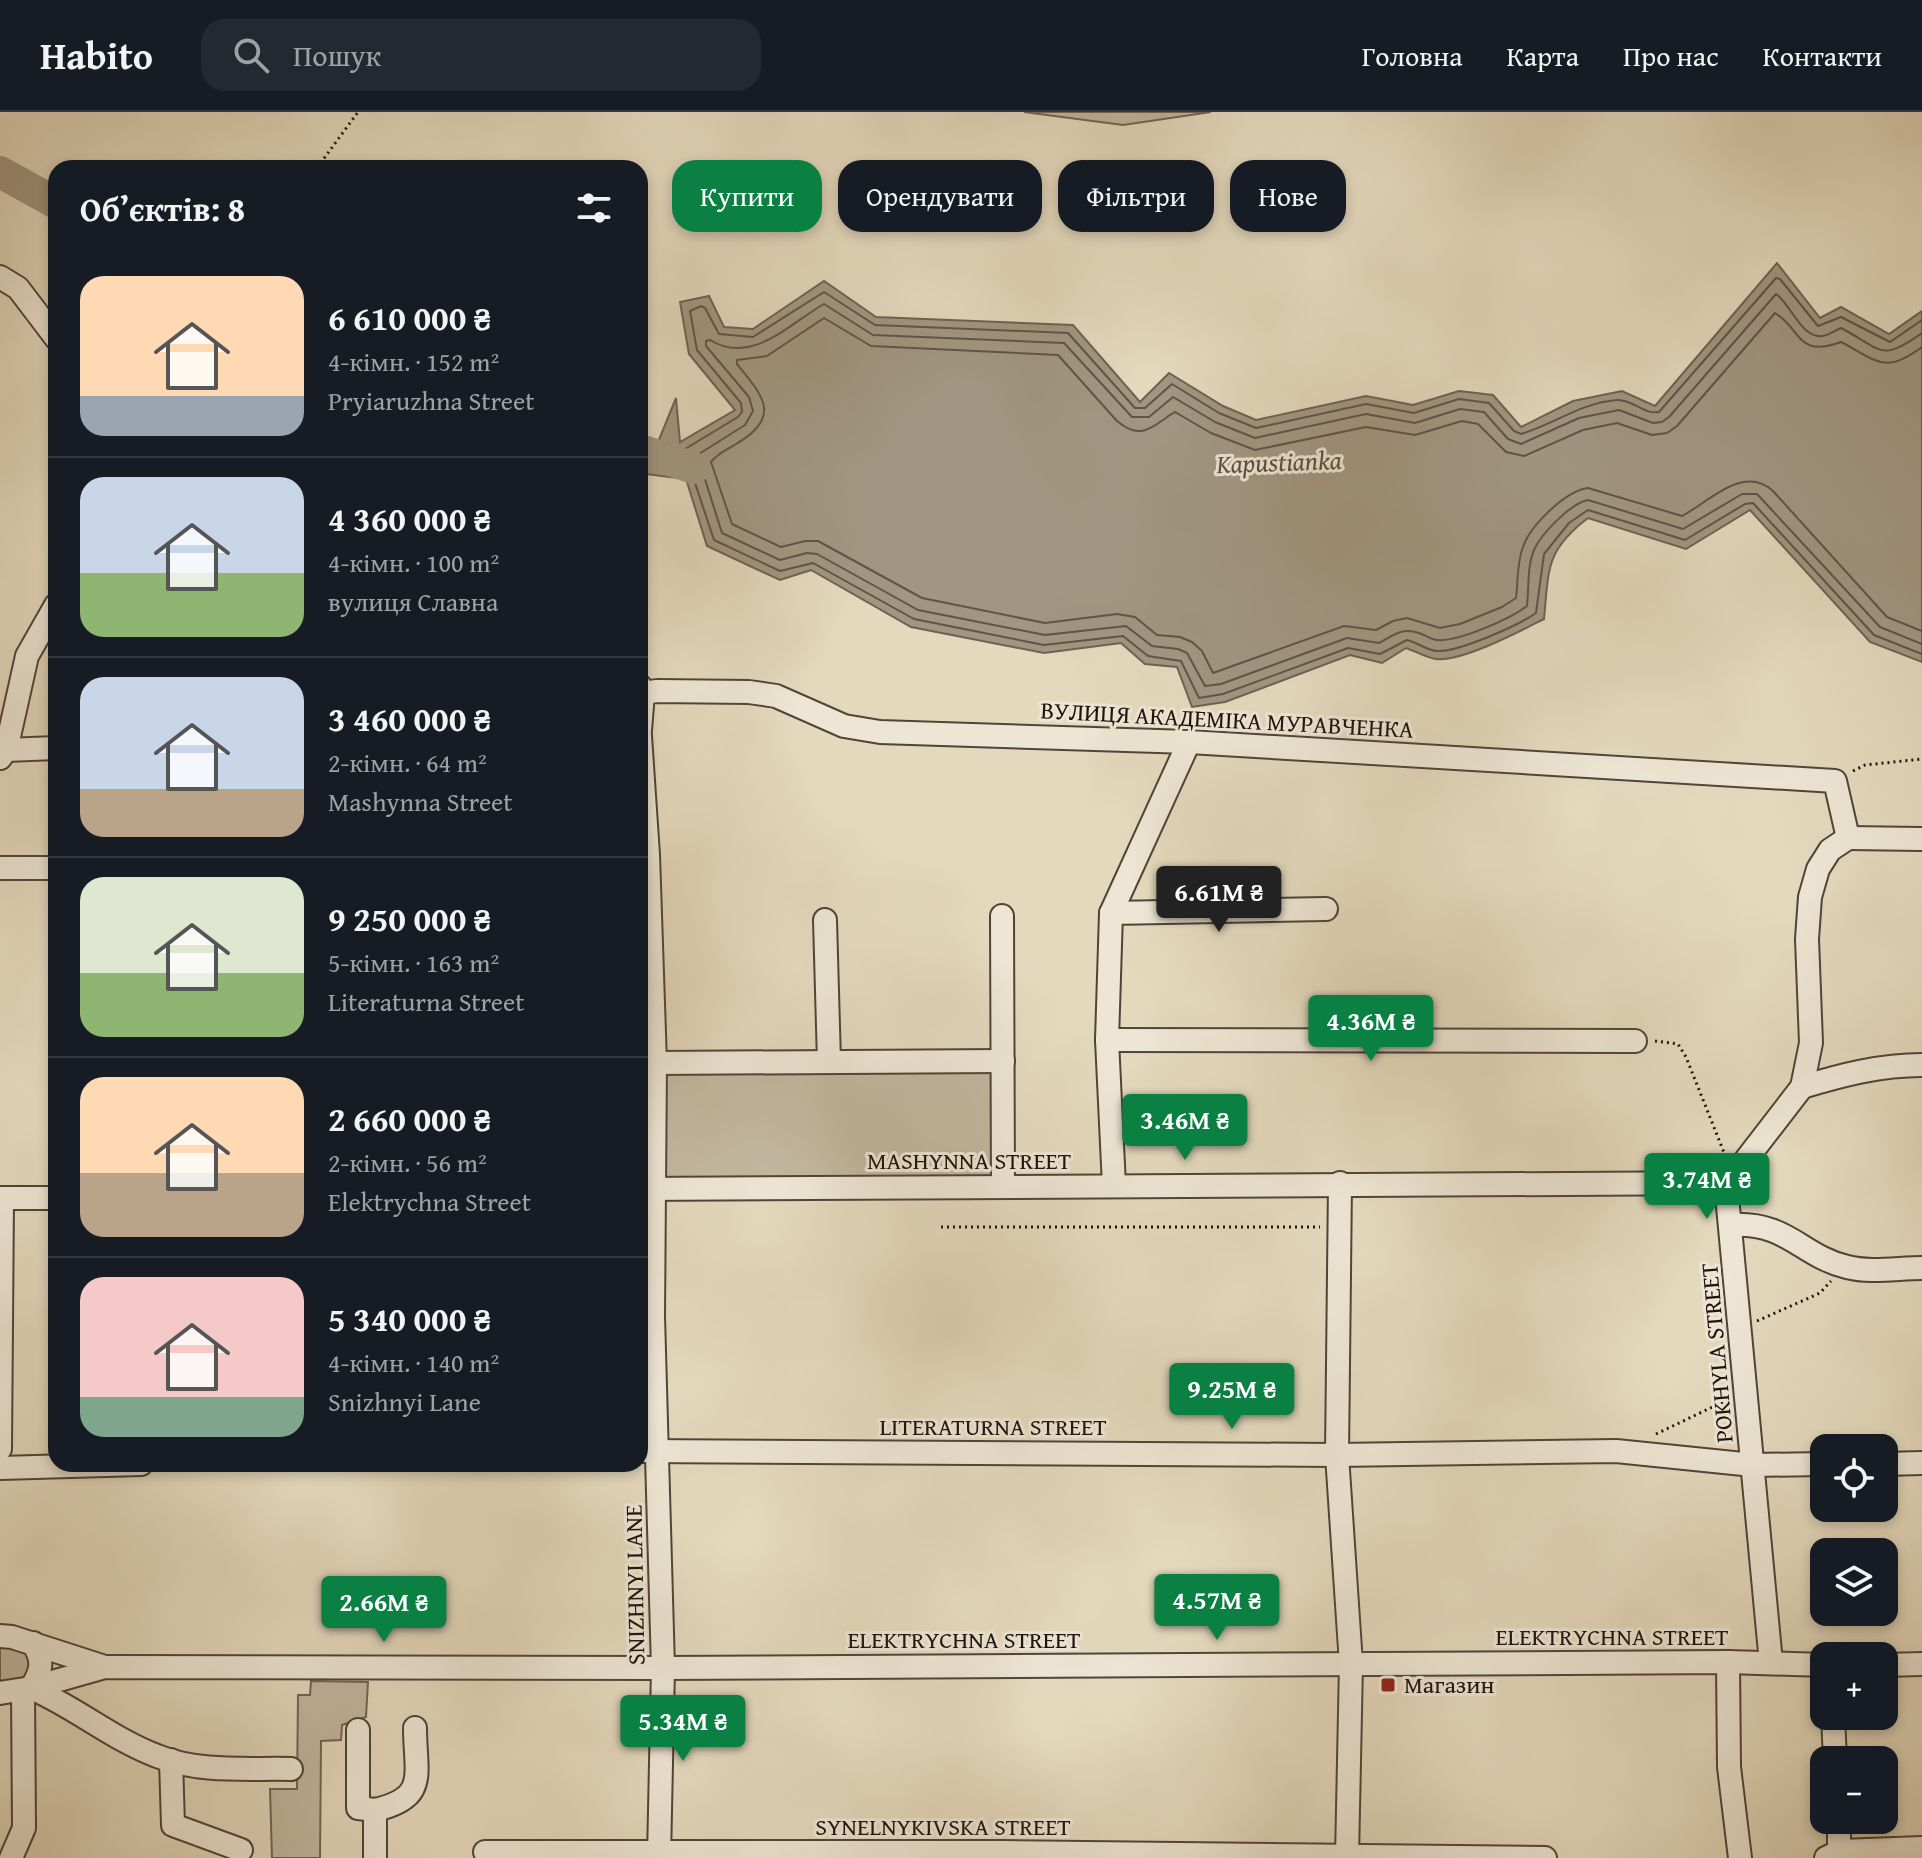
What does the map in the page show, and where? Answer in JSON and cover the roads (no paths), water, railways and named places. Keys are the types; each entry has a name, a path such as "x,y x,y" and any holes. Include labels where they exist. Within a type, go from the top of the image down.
{"street":[{"path":"0,277 18,288 48,327"},
{"path":"48,619 27,656 3,754 48,749"},
{"name":"ВУЛИЦЯ АКАДЕМІКА МУРАВЧЕНКА","path":"648,690 749,692 776,696 844,726 880,732 1189,742 1829,780 1848,838"},
{"path":"1114,1186 1107,1040 1111,913 1189,742"},
{"path":"1730,1183 1802,1087 1811,1043 1807,939 1810,897 1818,869 1830,850 1848,838 1922,839"},
{"path":"0,868 48,868"},
{"path":"1111,913 1326,909"},
{"path":"1002,916 1003,1187"},
{"path":"825,920 829,1062"},
{"name":"SNIZHNYI LANE","path":"648,999 655,1063 648,1173"},
{"path":"1107,1040 1635,1041"},
{"path":"655,1063 1003,1061"},
{"path":"1802,1087 1857,1071 1922,1065"},
{"path":"1340,1183 1337,1455 1351,1664 1347,1857"},
{"name":"MASHYNNA STREET","path":"648,1189 1730,1183"},
{"name":"POKHYLA STREET","path":"1730,1183 1727,1196 1771,1663"},
{"path":"0,1449 1,1198 48,1198"},
{"name":"SNIZHNYI LANE","path":"648,1210 653,1316 649,1451 663,1668 659,1855"},
{"path":"1732,1225 1769,1228 1844,1266 1859,1269 1922,1268"},
{"name":"LITERATURNA STREET","path":"649,1451 1337,1455 1616,1451 1753,1465 1810,1464"},
{"path":"1898,1464 1922,1463"},
{"path":"0,1468 48,1467"},
{"name":"ELEKTRYCHNA STREET","path":"1,1634 105,1667"},
{"path":"11,1858 24,1828 27,1689 41,1673 41,1657 33,1643"},
{"path":"1728,1662 1729,1767 1740,1858"},
{"name":"ELEKTRYCHNA STREET","path":"0,1693 27,1689 105,1667 663,1668 1728,1662 1810,1664"},
{"path":"1898,1665 1922,1664"},
{"path":"27,1689 60,1701 136,1747 171,1760 204,1768 291,1769"},
{"path":"358,1730 358,1808 375,1810 395,1806 410,1797 415,1786 415,1728"},
{"path":"171,1760 173,1825 241,1850"},
{"path":"375,1810 375,1858"},
{"path":"1837,1834 1835,1856 1922,1848"},
{"name":"SYNELNYKIVSKA STREET","path":"485,1852 1545,1858"}],"water":[{"path":"1777,263 1820,318 1841,307 1889,334 1922,311 1922,662 1870,642 1750,510 1686,549 1588,518 1556,551 1549,574 1544,619 1506,638 1447,659 1432,658 1406,648 1382,663 1350,655 1225,702 1192,707 1177,667 1145,664 1121,643 1044,653 911,627 811,570 780,580 707,546 686,479 648,474 648,467 676,398 680,442 735,410 689,354 680,302 709,296 724,327 753,329 824,281 876,317 1073,325 1140,402 1169,373 1223,406 1256,420 1366,396 1413,405 1459,391 1493,395 1521,427 1573,401 1622,391 1655,406"}],"waterway":[{"name":"Kapustianka","path":"0,172 48,199"},
{"name":"Kapustianka","path":"648,453 694,468"}],"place":[{"name":"Магазин","path":"1388,1685"}]}
